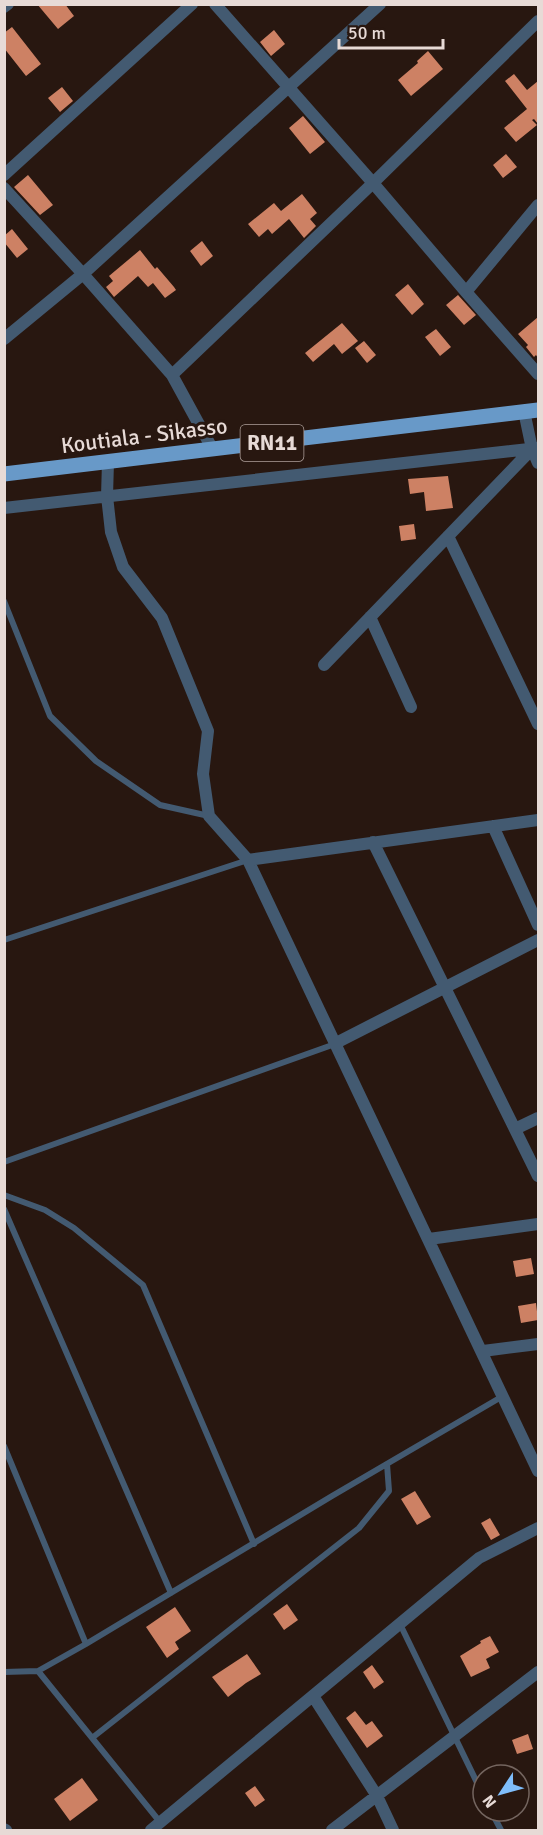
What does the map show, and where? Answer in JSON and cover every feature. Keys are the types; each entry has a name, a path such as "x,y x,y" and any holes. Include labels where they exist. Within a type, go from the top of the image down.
{"main road":[{"name":"Koutiala - Sikasso","path":"4,474 531,410"}],"street":[{"path":"4,175 192,4"},
{"path":"215,4 538,374"},
{"path":"4,339 83,274 380,4"},
{"path":"172,375 538,21"},
{"path":"4,188 172,375 213,450"},
{"path":"466,292 538,205"},
{"path":"531,410 538,463"},
{"path":"4,508 535,448"},
{"path":"324,665 535,448"},
{"path":"108,462 107,496 111,532 123,567 162,618 208,731 203,774 209,816 248,860 538,1468"},
{"path":"448,536 538,724"},
{"path":"370,617 411,707"},
{"path":"248,860 538,820"},
{"path":"493,826 538,925"},
{"path":"373,843 538,1176"},
{"path":"336,1043 538,940"},
{"path":"515,1130 538,1118"},
{"path":"429,1239 538,1224"},
{"path":"483,1351 538,1344"},
{"path":"156,1827 479,1558 538,1527"},
{"path":"333,1830 538,1672"},
{"path":"313,1696 377,1796 393,1830"}],"lane":[{"path":"4,601 50,716 96,761 160,805 209,816"},
{"path":"4,940 248,860"},
{"path":"4,1162 336,1043"},
{"path":"4,1195 45,1210 74,1228 143,1285 254,1544"},
{"path":"4,1209 171,1593"},
{"path":"4,1672 38,1671 504,1396"},
{"path":"4,1446 86,1644"},
{"path":"92,1738 359,1528 389,1491 387,1464"},
{"path":"400,1624 471,1770"},
{"path":"38,1671 92,1738 156,1827"}],"building":[{"path":"37,4 65,4 74,16 58,29"},
{"path":"12,27 41,64 26,76 4,48 4,33"},
{"path":"274,30 285,44 271,56 260,42"},
{"path":"428,51 443,69 411,96 398,80"},
{"path":"514,74 527,90 538,81 538,124 534,119 532,120 537,125 516,142 504,128 527,109 505,81"},
{"path":"62,87 73,101 60,112 48,98"},
{"path":"303,116 325,142 310,154 289,128"},
{"path":"506,154 517,167 503,178 493,165"},
{"path":"28,175 53,205 40,215 14,187"},
{"path":"302,194 317,213 310,219 316,226 304,238 289,219 272,234 268,229 259,237 248,224 274,203 281,211"},
{"path":"12,229 28,249 17,258 4,242 4,236"},
{"path":"202,241 213,256 201,266 190,251"},
{"path":"140,250 176,290 165,298 153,283 148,287 138,276 114,297 106,287 113,281 109,276"},
{"path":"408,284 424,304 412,315 395,295"},
{"path":"458,295 476,315 464,325 446,305"},
{"path":"538,317 538,358 536,355 534,357 526,347 528,345 518,334"},
{"path":"342,323 358,341 342,354 334,344 313,362 305,353"},
{"path":"436,329 451,347 440,356 425,337"},
{"path":"364,341 376,355 367,363 355,348"},
{"path":"448,476 453,508 426,511 424,492 410,494 408,479"},
{"path":"414,524 416,539 401,541 399,526"},
{"path":"531,1258 534,1274 516,1277 513,1261"},
{"path":"536,1303 538,1320 521,1323 518,1306"},
{"path":"415,1491 431,1517 417,1525 401,1499"},
{"path":"490,1518 500,1535 491,1540 481,1523"},
{"path":"287,1604 298,1620 284,1630 273,1614"},
{"path":"175,1607 191,1631 175,1642 179,1649 167,1658 146,1627"},
{"path":"490,1636 499,1652 486,1659 490,1668 471,1677 460,1656"},
{"path":"247,1654 261,1674 228,1697 212,1677"},
{"path":"372,1665 384,1682 374,1689 363,1672"},
{"path":"355,1711 366,1725 372,1721 383,1736 367,1748 346,1718"},
{"path":"528,1734 533,1749 517,1754 512,1740"},
{"path":"82,1778 98,1800 70,1821 54,1799"},
{"path":"255,1786 265,1800 255,1807 245,1793"}]}
